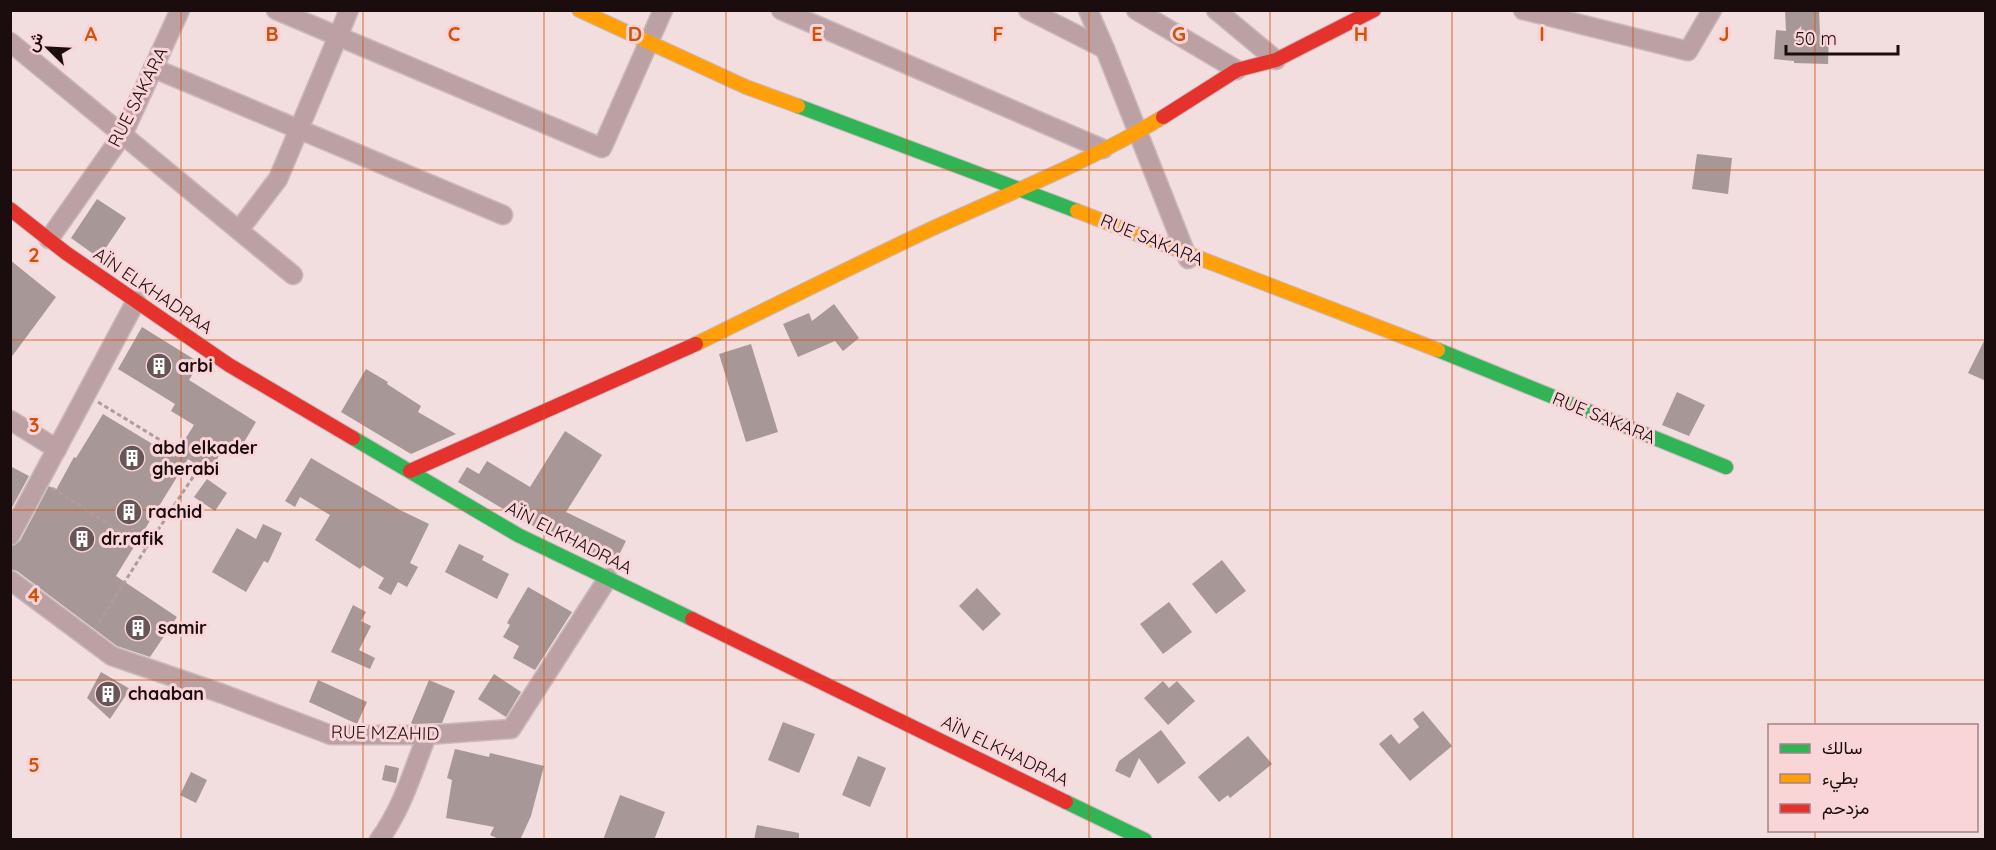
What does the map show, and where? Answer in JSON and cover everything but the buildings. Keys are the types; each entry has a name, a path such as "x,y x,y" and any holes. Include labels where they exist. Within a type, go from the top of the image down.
{"street":[{"name":"RUE SAKARA","path":"49,239 123,134 180,10"},
{"path":"276,10 602,148 663,10"},
{"path":"239,230 278,179 349,10"},
{"name":"RUE SAKARA","path":"579,10 746,87 1022,189 1188,260 1420,343 1726,467"},
{"path":"781,10 1103,149"},
{"path":"1028,10 1106,49"},
{"path":"1088,10 1106,49 1188,260"},
{"path":"1136,10 1238,70"},
{"path":"1216,10 1276,60"},
{"path":"410,471 676,354 930,230 1022,189 1138,132 1238,70 1276,60 1374,10"},
{"path":"1522,10 1688,51 1712,10"},
{"path":"10,42 293,275"},
{"path":"153,68 502,215"},
{"name":"AÏN ELKHADRAA","path":"10,209 136,301 229,365 518,535 1145,840"},
{"path":"10,536 136,301"},
{"path":"10,420 57,449"},
{"name":"RUE MZAHID","path":"10,580 112,656 223,694 331,735 427,735 511,729 608,578"},
{"path":"379,840 403,797 427,735"}],"path":[{"path":"86,395 201,465 88,639"},
{"path":"40,480 146,548"}],"traffic: fast":[{"path":"798,106 1077,211"},
{"path":"1438,350 1726,467"},
{"path":"353,438 518,535 692,619"},
{"path":"1066,802 1145,840"}],"traffic: slow":[{"path":"579,10 746,87 798,106"},
{"path":"696,344 929,230 1106,149 1163,117"},
{"path":"1077,211 1438,350"}],"traffic: jam":[{"path":"1163,117 1237,70 1276,60 1374,10"},
{"path":"10,209 66,253 229,365 353,438"},
{"path":"410,471 696,344"},
{"path":"692,619 1066,802"}],"place":[{"name":"arbi","path":"159,366"},
{"name":"abd elkader gherabi","path":"132,458"},
{"name":"rachid","path":"129,512"},
{"name":"dr.rafik","path":"82,539"},
{"name":"samir","path":"138,628"},
{"name":"chaaban","path":"108,694"}]}
